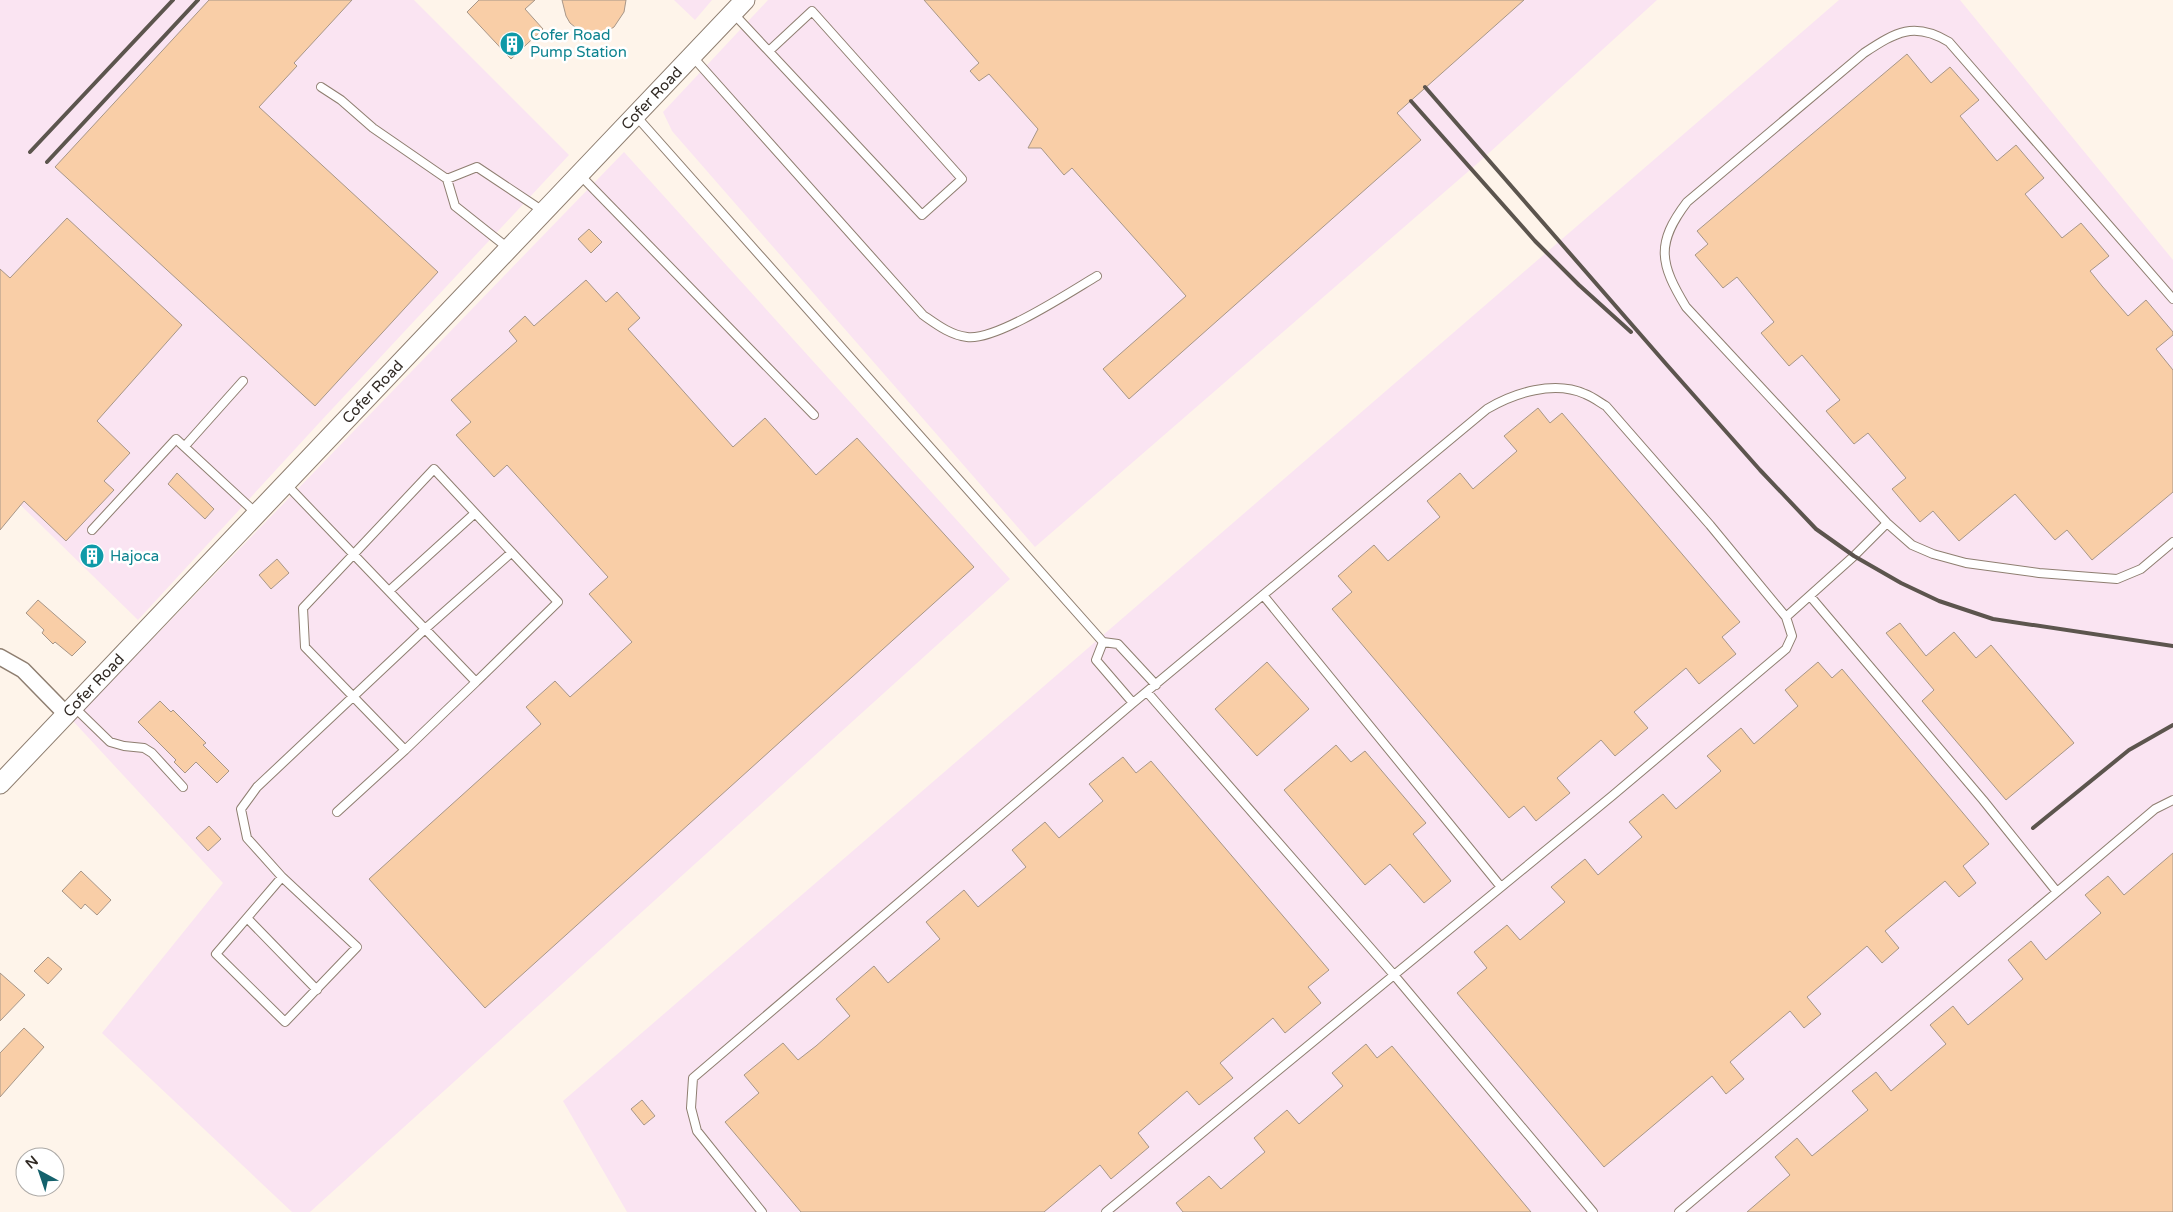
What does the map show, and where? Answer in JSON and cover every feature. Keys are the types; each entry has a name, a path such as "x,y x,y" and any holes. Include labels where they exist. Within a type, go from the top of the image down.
{"street":[{"name":"Cofer Road","path":"0,784 739,7"},
{"path":"0,656 23,670 70,710"}],"lane":[{"path":"739,7 769,51 922,215 962,180 812,11 769,51"},
{"path":"2173,299 1949,42 1934,33 1918,30 1903,32 1889,37 1864,53 1687,202 1674,219 1666,237 1665,260 1670,280 1686,307 1886,523 1912,545 1934,554 1966,563 2039,573 2117,579 2140,569 2173,542"},
{"path":"692,56 923,315 944,329 968,337 983,336 1026,317 1097,276"},
{"path":"321,87 341,100 374,128 447,179 455,206 509,249"},
{"path":"636,116 1103,642 1118,644 1156,684"},
{"path":"447,179 477,167 545,212"},
{"path":"580,175 814,415"},
{"path":"185,446 243,381"},
{"path":"762,1212 697,1131 691,1108 693,1078 1133,703 1487,409 1504,399 1530,390 1557,388 1584,393 1606,406 1710,525 1786,617 1792,636 1786,649 1501,887 1106,1212"},
{"path":"92,530 176,439 257,514"},
{"path":"337,812 404,750 476,682 558,602 434,469 303,608 305,647 404,750"},
{"path":"286,484 476,682"},
{"path":"389,591 474,514"},
{"path":"1786,617 1886,523"},
{"path":"282,878 216,954 285,1022 358,947 282,878 247,838 241,809 257,787 425,629 511,553"},
{"path":"1263,595 1501,887"},
{"path":"1810,596 1983,800 2057,892"},
{"path":"1103,642 1096,660 1133,703"},
{"path":"1147,692 1394,974 1593,1212"},
{"path":"70,710 110,742 124,746 144,748 152,753 183,787"},
{"path":"1679,1212 2155,809 2173,800"},
{"path":"247,918 317,990"}],"shaded area":[{"path":"0,0 414,0 569,155 138,620 0,485"},
{"path":"674,0 712,0 695,20"},
{"path":"768,0 1657,0 1478,163 1035,547 672,131 663,112"},
{"path":"1839,0 1960,0 2173,260 2173,1212 627,1212 563,1101"},
{"path":"624,152 1010,579 310,1212 292,1212 102,1033 223,883 73,721"}],"building":[{"path":"209,0 352,0 294,63 297,66 259,107 438,272 315,406 55,167"},
{"name":"Cofer Road Pump Station","path":"479,0 535,0 525,9 543,29 511,59 467,12"},
{"path":"562,0 626,0 624,12 614,27 604,33 592,35 580,31 570,23"},
{"path":"924,0 1524,0 1397,113 1421,140 1129,399 1103,369 1186,296 1072,168 1064,175 1041,148 1028,148 1038,129 989,74 979,81 970,71 979,63"},
{"path":"1907,54 1931,83 1950,67 1979,100 1960,116 1997,161 2016,145 2044,178 2025,194 2062,238 2081,223 2109,256 2090,271 2102,286 2128,316 2146,300 2173,332 2173,335 2156,349 2173,370 2173,492 2092,560 2067,530 2055,540 2015,494 1959,541 1933,511 1920,522 1892,489 1906,478 1868,433 1854,444 1826,411 1840,400 1802,355 1789,366 1761,333 1774,322 1737,277 1723,288 1695,255 1708,244 1697,231"},
{"path":"67,218 182,325 97,421 130,453 104,481 114,490 66,541 24,501 0,530 0,269 10,278"},
{"path":"589,229 602,242 591,253 578,239"},
{"path":"586,280 606,302 617,292 640,318 628,329 733,447 765,418 816,475 857,438 974,567 485,1008 369,879 541,724 526,707 555,681 570,697 632,642 589,594 608,577 507,465 494,477 456,435 471,422 451,400 517,341 509,331 525,316 534,326"},
{"path":"1538,408 1550,423 1562,413 1740,622 1722,637 1736,654 1699,684 1686,668 1634,712 1648,728 1615,756 1601,740 1557,778 1570,793 1536,821 1524,806 1509,818 1332,609 1352,592 1338,576 1374,545 1388,561 1440,517 1427,501 1460,473 1473,489 1517,451 1504,436"},
{"path":"177,473 214,509 205,519 168,484"},
{"path":"277,559 289,573 271,589 259,575"},
{"path":"38,600 86,642 72,656 55,642 53,644 42,633 44,630 26,613"},
{"path":"1900,623 1926,656 1954,632 1976,658 1991,645 2074,743 2006,800 1922,701 1934,690 1886,633"},
{"path":"1267,662 1309,709 1257,756 1215,709"},
{"path":"1818,662 1832,678 1842,669 1989,844 1963,866 1976,883 1959,897 1945,881 1885,931 1899,948 1882,963 1867,946 1807,997 1821,1014 1804,1028 1790,1011 1730,1062 1744,1079 1726,1094 1712,1076 1604,1167 1457,993 1487,968 1474,952 1507,925 1520,940 1565,902 1551,887 1585,859 1598,875 1642,837 1629,822 1663,794 1676,809 1721,771 1707,756 1741,728 1754,744 1798,706 1785,690"},
{"path":"160,701 171,712 173,710 206,743 203,745 229,771 217,783 196,762 185,773 174,762 176,760 138,722"},
{"path":"1336,745 1351,762 1365,751 1426,823 1413,834 1451,881 1424,903 1390,864 1365,885 1284,790"},
{"path":"1123,757 1136,773 1151,761 1329,970 1308,987 1321,1003 1285,1033 1273,1018 1220,1063 1233,1078 1199,1105 1187,1091 1138,1133 1149,1147 1111,1179 1100,1165 1044,1212 801,1212 725,1122 759,1093 744,1075 783,1043 798,1060 816,1046 850,1016 836,999 874,966 888,983 940,939 926,922 964,890 978,907 1026,867 1012,850 1045,822 1059,838 1103,801 1089,784"},
{"path":"209,826 221,839 208,851 196,838"},
{"path":"2173,853 2173,1212 1747,1212 1790,1175 1775,1157 1797,1138 1812,1156 1868,1110 1852,1091 1876,1072 1891,1091 1946,1044 1930,1025 1953,1006 1968,1025 2023,979 2008,960 2031,941 2046,960 2101,913 2085,895 2108,876 2124,895"},
{"path":"81,871 111,900 97,915 85,904 81,909 62,891"},
{"path":"48,957 62,969 48,984 34,971"},
{"path":"0,973 25,995 0,1021"},
{"path":"24,1028 44,1047 0,1097 0,1053"},
{"path":"1366,1044 1377,1058 1392,1046 1531,1212 1183,1212 1176,1203 1209,1176 1221,1189 1265,1152 1254,1138 1287,1110 1299,1124 1343,1086 1332,1073"},
{"path":"642,1100 655,1116 644,1125 631,1109"}],"railway":[{"path":"30,152 173,0"},
{"path":"47,162 198,0"},
{"path":"1425,87 1667,365 1760,470 1816,529 1854,556 1901,583 1939,601 1993,619 2173,646"},
{"path":"1411,101 1535,241 1579,285 1631,332"},
{"path":"2033,828 2129,750 2173,725"}],"place":[{"name":"Cofer Road Pump Station","path":"512,44"},
{"name":"Hajoca","path":"92,556"}]}
